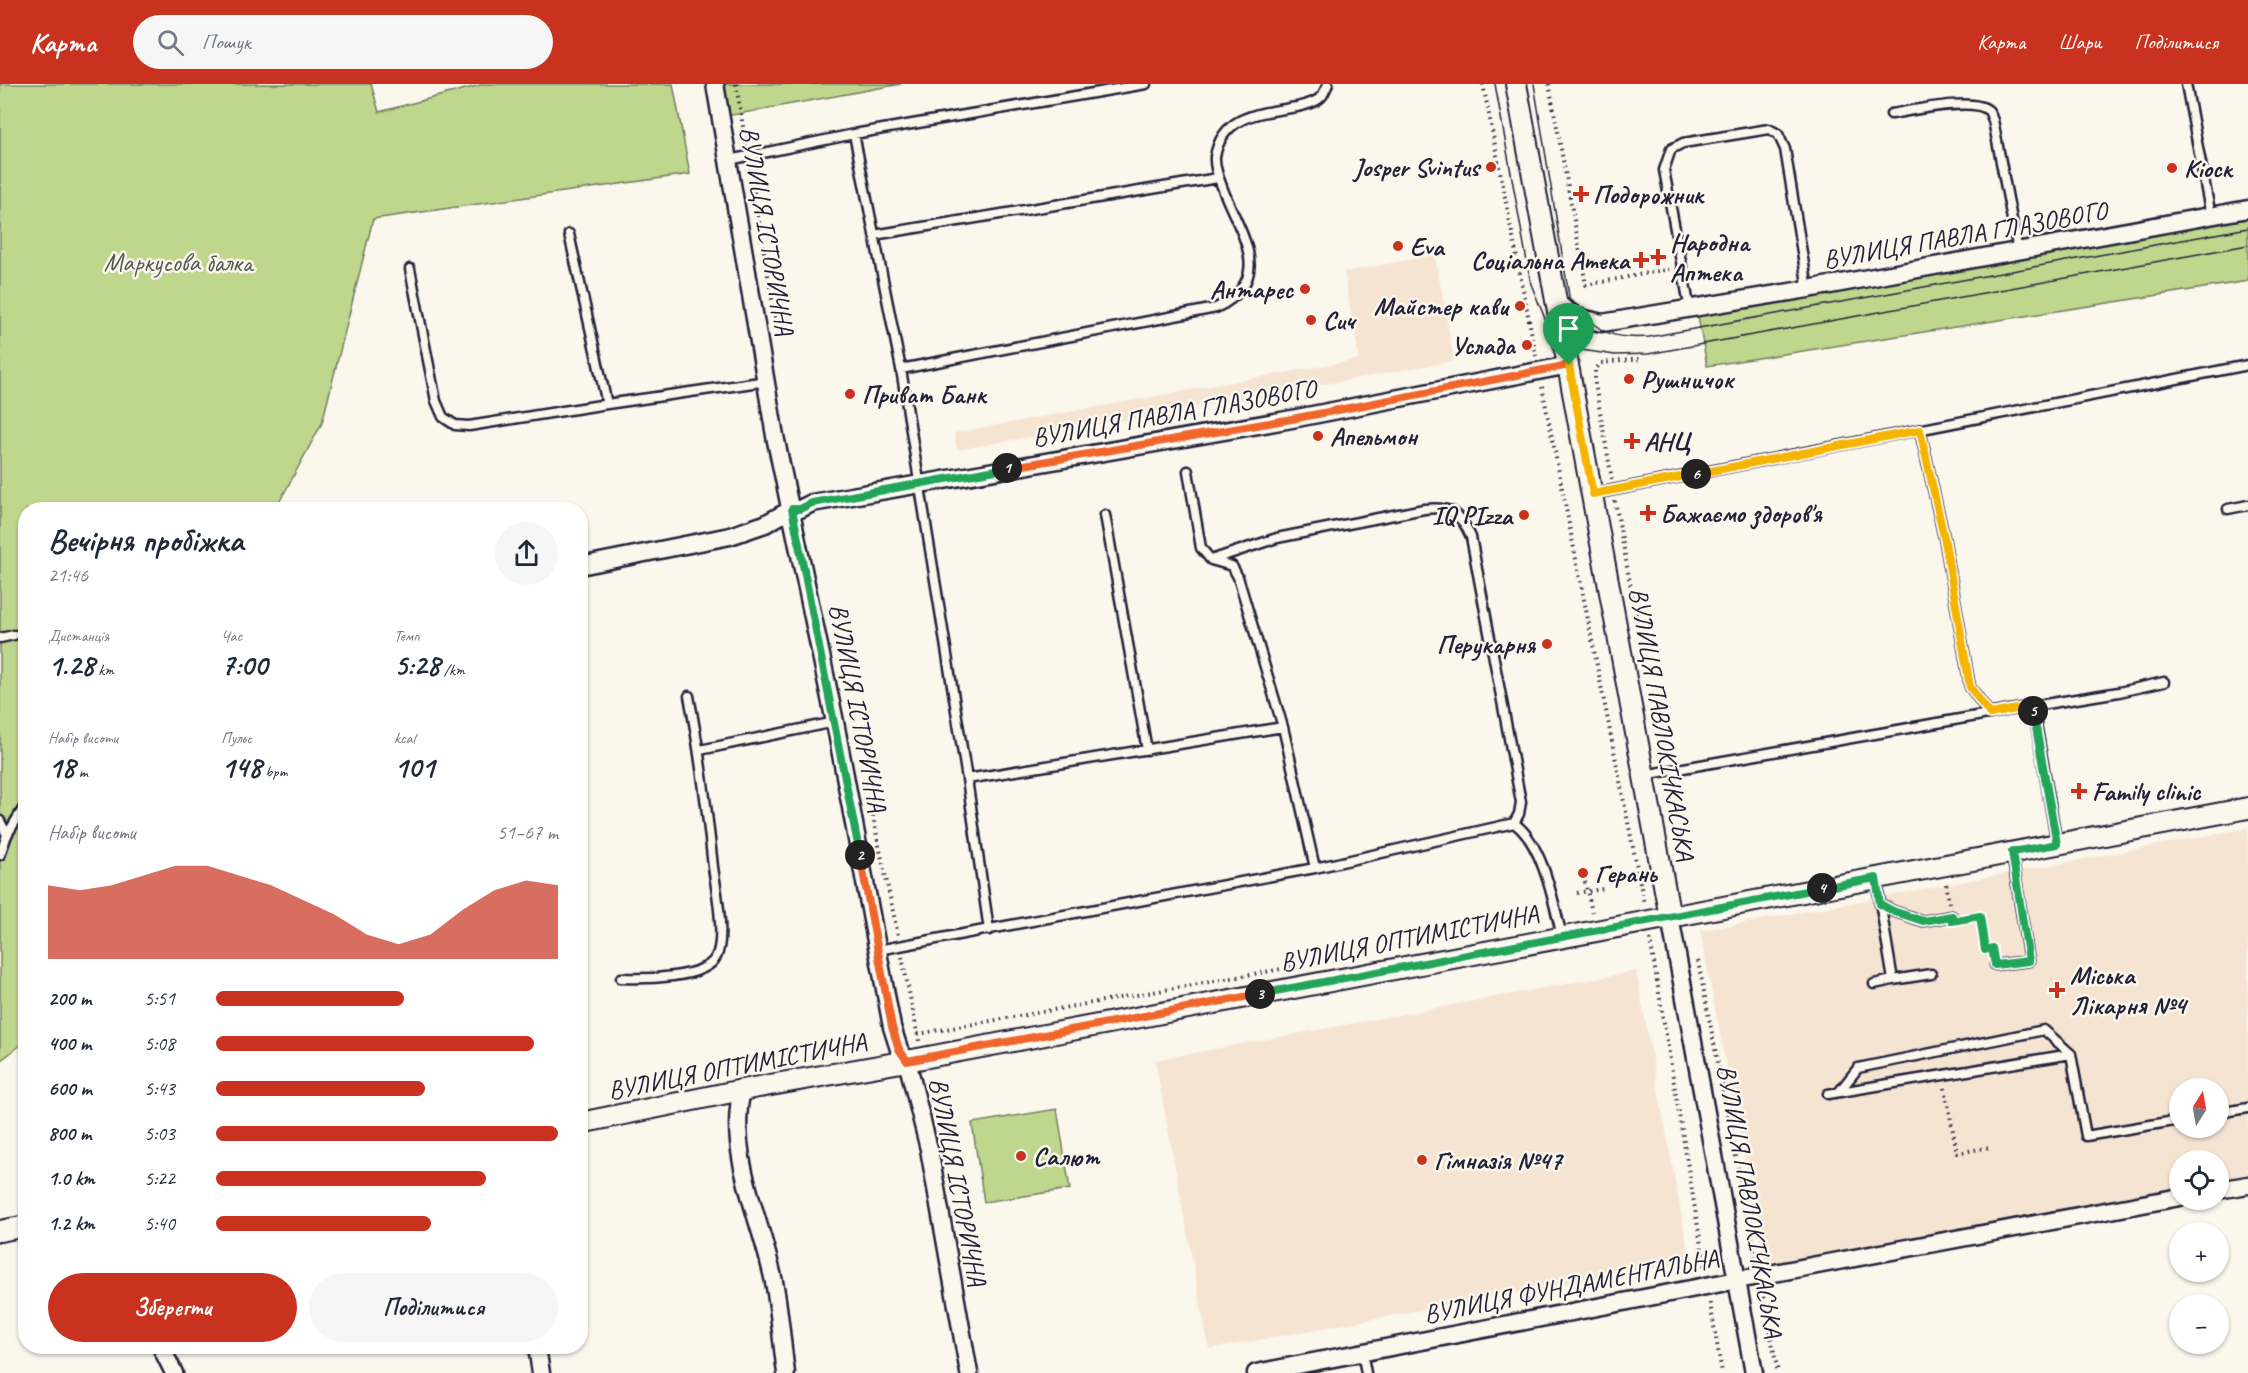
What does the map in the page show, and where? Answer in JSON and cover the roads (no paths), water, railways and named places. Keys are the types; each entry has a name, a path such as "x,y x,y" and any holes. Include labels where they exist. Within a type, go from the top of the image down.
{"street":[{"name":"ВУЛИЦЯ ІСТОРИЧНА","path":"715,84 775,436 835,722 892,1027 899,1049 907,1061 929,1149 969,1373"},
{"name":"ВУЛИЦЯ ПАВЛОКІЧКАСЬКА","path":"1516,84 1754,1373"},
{"name":"ВУЛИЦЯ ПАВЛА ГЛАЗОВОГО","path":"1558,304 1577,317 1602,323 1808,290 2248,209"},
{"name":"ВУЛИЦЯ ПАВЛА ГЛАЗОВОГО","path":"588,564 730,536 765,524 792,509 800,509 812,503 1292,419 1569,365"},
{"name":"ВУЛИЦЯ ОПТИМІСТИЧНА","path":"588,1121 742,1090 907,1061 1559,928 1670,917 2248,808"},
{"path":"742,1090 737,1122 741,1154 775,1286 786,1373"},
{"path":"2229,1188 2248,1185"},
{"name":"ВУЛИЦЯ ФУНДАМЕНТАЛЬНА","path":"1256,1373 1707,1285 2169,1199"},
{"path":"0,1231 18,1228"},
{"path":"164,1354 174,1373"},
{"path":"538,1354 541,1373"}],"lane":[{"path":"729,160 854,134 1146,84"},
{"path":"901,369 1216,308 1232,300 1244,288 1251,275 1248,253 1218,178 1215,159 1220,138 1230,125 1257,114 1309,104 1322,96 1328,84"},
{"path":"2186,84 2211,216"},
{"path":"1891,114 1966,104 1982,107 1989,112 1993,120 2018,251"},
{"path":"1690,310 1664,170 1671,149 1683,143 1769,129 1778,135 1785,149 1808,290"},
{"path":"854,134 901,369 968,779 989,930"},
{"path":"874,235 1218,178"},
{"path":"569,234 607,404"},
{"path":"410,269 436,401 443,417 455,425 480,425 767,381"},
{"path":"1593,494 2248,365"},
{"path":"1920,430 1945,542 1970,687 1990,714"},
{"path":"1188,471 1202,548 1211,560 1232,566 1238,577 1283,727 1315,868"},
{"path":"2228,509 2248,505"},
{"path":"878,950 1315,868 1514,823 1519,814 1521,802 1471,537 1464,520 1453,511 1440,507 1424,509 1291,535 1211,560"},
{"path":"1105,515 1147,750"},
{"path":"0,638 14,635"},
{"path":"1644,775 2119,692 2164,682"},
{"path":"621,978 648,979 695,971 708,966 716,958 720,926 700,750 689,696"},
{"path":"2033,706 2057,844"},
{"path":"700,750 835,722"},
{"path":"968,779 1283,727"},
{"path":"0,855 18,818"},
{"path":"0,821 8,835"},
{"path":"1514,823 1539,857 1549,885 1559,928"},
{"path":"1995,965 2029,961 2012,852"},
{"path":"1876,878 1893,980"},
{"path":"1880,904 1923,921 1952,916"},
{"path":"1874,984 1931,974"},
{"path":"1839,1092 1858,1068 2044,1030 2071,1054 2086,1136 2169,1122"},
{"path":"1828,1094 2071,1054"},
{"path":"2229,1111 2248,1108"},
{"path":"1362,1352 1365,1373"}],"tram line":[{"path":"1495,84 1531,284 1548,326 1581,350 1615,355 1648,354 2248,245"},
{"path":"1534,84 1570,302 1596,326 1613,335 1634,338 1649,337 2248,228"}],"place":[{"name":"Josper Svintus","path":"1491,167"},
{"name":"Кіоск","path":"2172,168"},
{"name":"Подорожник","path":"1581,194"},
{"name":"Eva","path":"1398,246"},
{"name":"Народна Аптека","path":"1658,257"},
{"name":"Соціальна Атека","path":"1641,260"},
{"name":"Антарес","path":"1305,289"},
{"name":"Майстер кави","path":"1520,306"},
{"name":"Сич","path":"1311,320"},
{"name":"Услада","path":"1527,345"},
{"name":"Рушничок","path":"1629,379"},
{"name":"Приват Банк","path":"850,394"},
{"name":"Апельмон","path":"1318,436"},
{"name":"АНЦ","path":"1632,441"},
{"name":"Бажаємо здоров'я","path":"1648,513"},
{"name":"IQ PIzza","path":"1524,515"},
{"name":"Перукарня","path":"1547,644"},
{"name":"Family clinic","path":"2079,791"},
{"name":"Герань","path":"1583,873"},
{"name":"Міська Лікарня №4","path":"2057,990"},
{"name":"Салют","path":"1021,1156"},
{"name":"Гімназія №47","path":"1422,1160"}],"park label":[{"name":"Маркусова балка","path":"178,262"}]}
